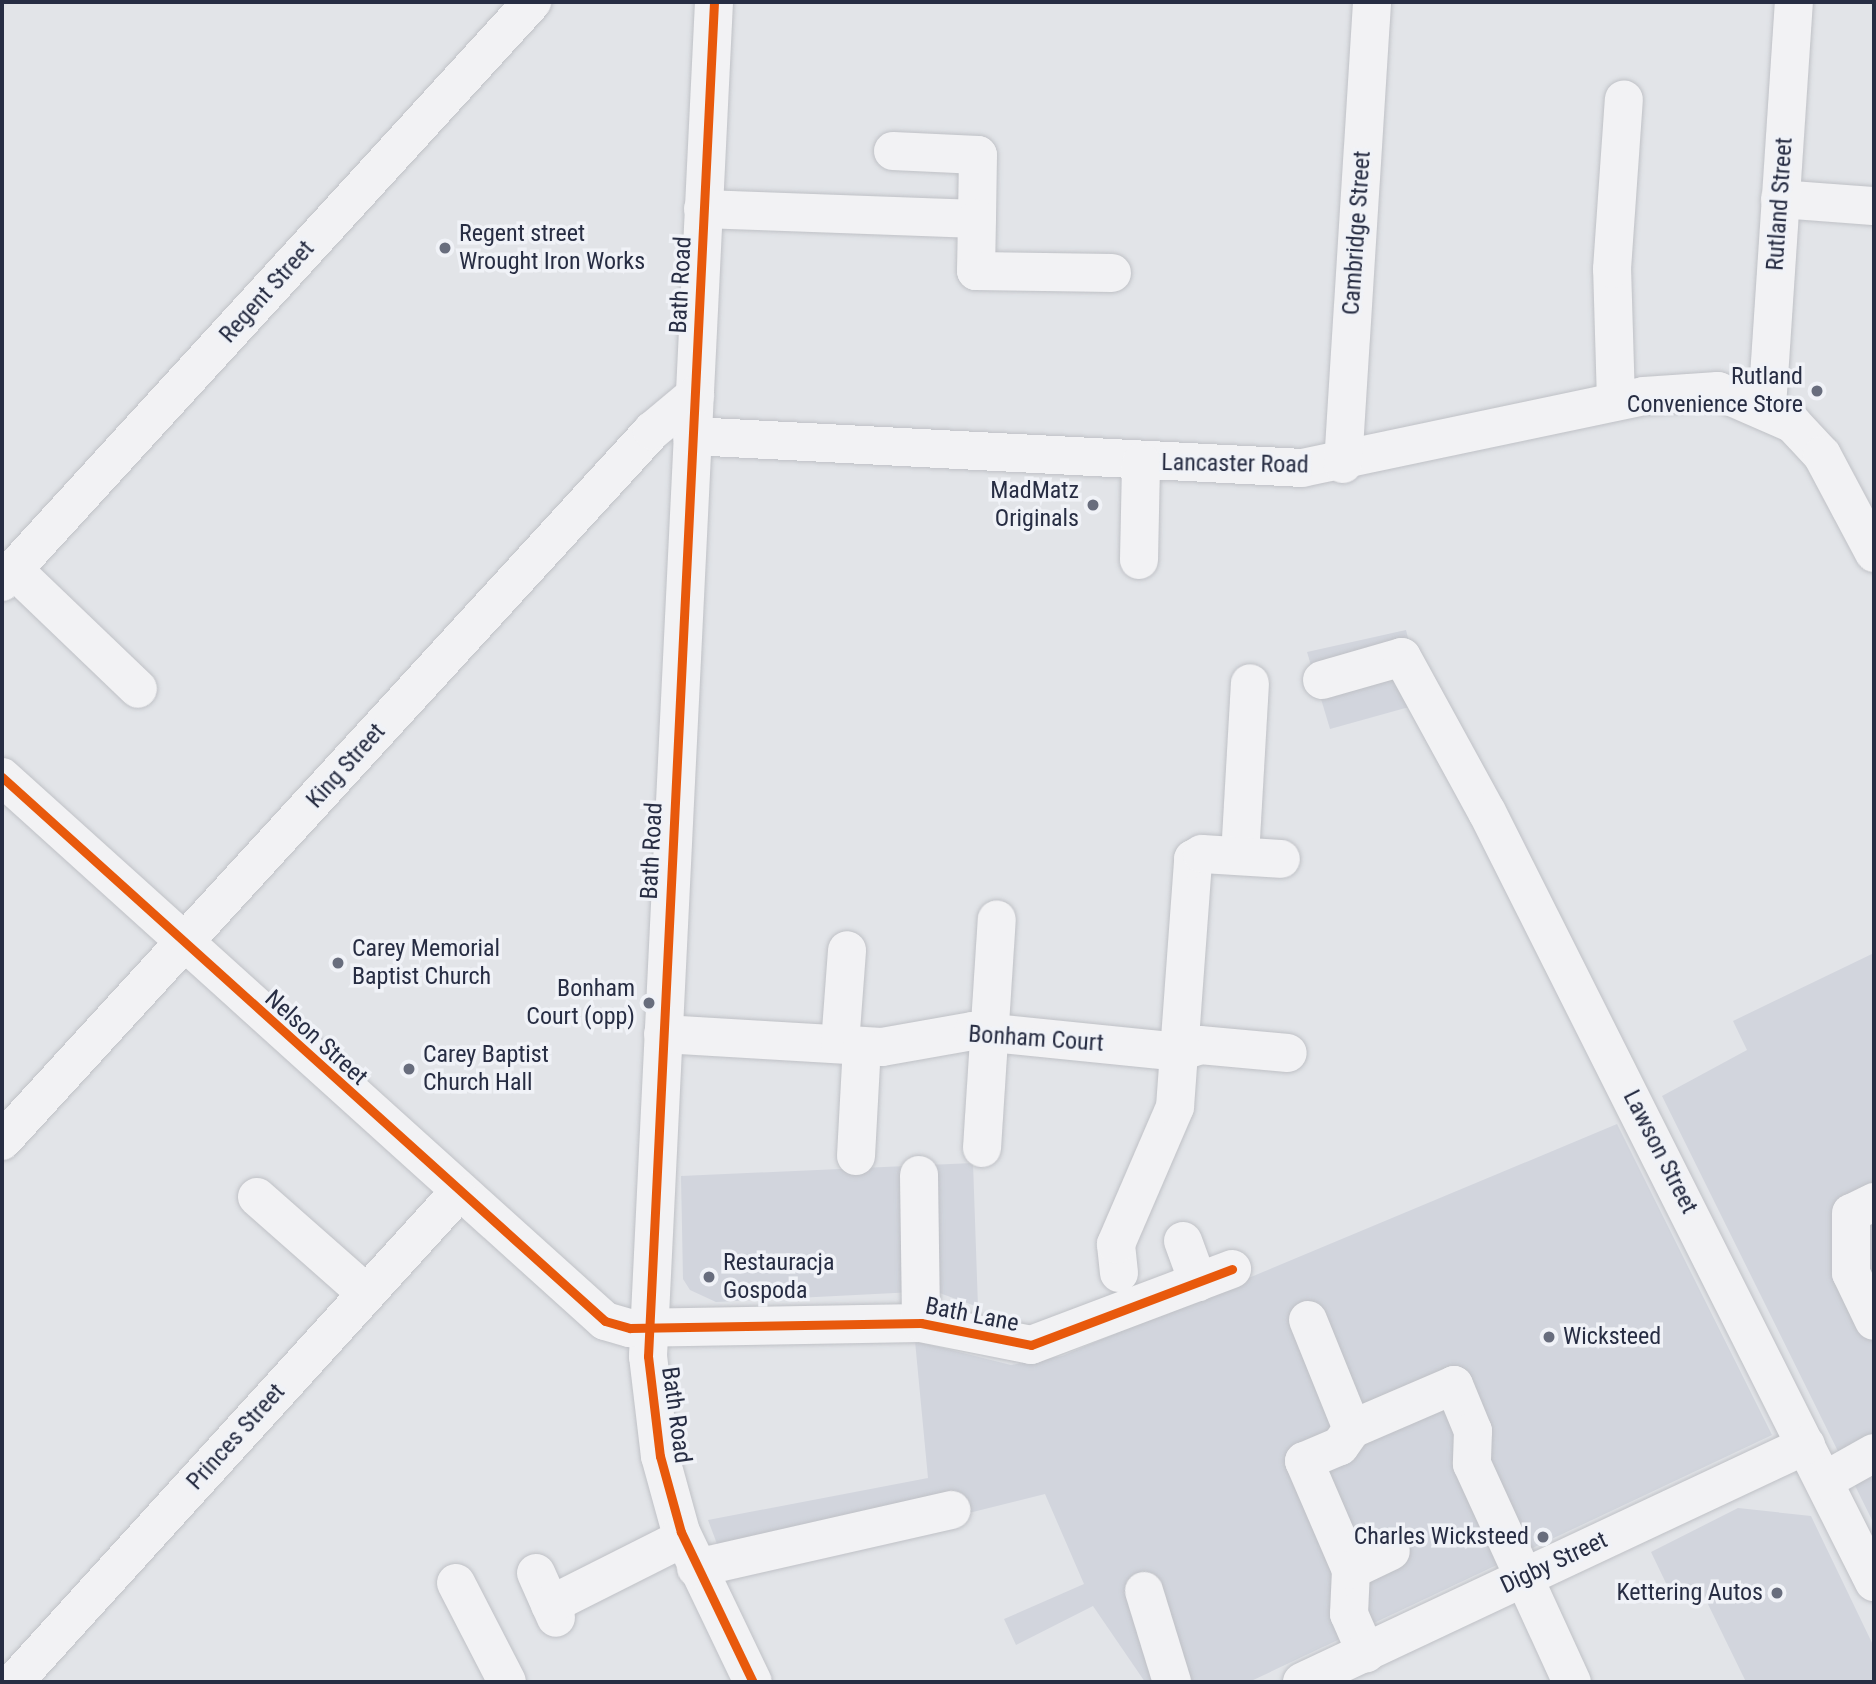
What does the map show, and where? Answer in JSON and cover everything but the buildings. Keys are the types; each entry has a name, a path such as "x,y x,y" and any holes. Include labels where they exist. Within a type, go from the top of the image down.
{"street":[{"name":"Regent Street","path":"7,576 532,2"},
{"name":"Bath Road","path":"715,2 649,1327 660,1456 689,1553 753,1682"},
{"name":"Cambridge Street","path":"1343,464 1371,2"},
{"name":"Rutland Street","path":"1768,407 1794,2"},
{"path":"1616,401 1612,269 1624,99"},
{"path":"893,151 978,155 976,271 1112,274"},
{"path":"1780,200 1874,206"},
{"path":"703,209 977,219"},
{"name":"Lancaster Road","path":"692,436 1261,469 1343,464 1616,401 1718,391 1768,407"},
{"name":"King Street","path":"2,1141 652,431 695,395"},
{"path":"1768,407 1822,455 1874,553"},
{"path":"1139,560 1142,462"},
{"path":"7,576 138,689"},
{"name":"Lawson Street","path":"1322,680 1402,657 1442,725 1874,1582"},
{"path":"1240,856 1250,683"},
{"name":"Nelson Street","path":"2,777 592,1313 630,1328 649,1327"},
{"path":"1119,1273 1116,1244 1174,1107 1190,1049 1189,869 1202,854 1281,859"},
{"path":"982,1148 998,919"},
{"path":"846,950 856,1156"},
{"name":"Bonham Court","path":"663,1034 851,1045 913,1045 990,1032 1190,1049 1288,1054"},
{"path":"919,1175 921,1323"},
{"name":"Princes Street","path":"14,1682 458,1193"},
{"path":"257,1197 366,1293"},
{"path":"1874,1202 1851,1213 1851,1273 1874,1321"},
{"name":"Bath Lane","path":"649,1327 921,1323 1031,1345 1215,1275 1183,1241"},
{"path":"1308,1320 1352,1429"},
{"path":"1366,1653 1349,1614 1351,1570 1304,1461 1340,1446 1352,1429 1454,1385 1472,1431 1472,1464 1522,1579 1572,1682"},
{"name":"Digby Street","path":"1302,1682 1806,1445"},
{"path":"1824,1481 1874,1453"},
{"path":"548,1599 689,1553 951,1510"},
{"path":"1351,1570 1391,1551"},
{"path":"456,1583 507,1682"},
{"path":"1144,1591 1171,1682"}],"shaded area":[{"path":"1406,630 1413,658 1409,707 1330,729 1307,652"},
{"path":"1874,953 1874,1524 1662,1096 1747,1050 1733,1021"},
{"path":"1617,1124 1772,1435 1249,1682 1145,1682 1093,1606 1016,1645 1004,1619 1084,1584 1045,1494 728,1573 708,1520 928,1478 915,1341 1011,1365 1062,1356"},
{"path":"973,1163 978,1307 934,1291 716,1302 690,1290 683,1279 681,1176"},
{"name":"Kettering Autos","path":"1738,1508 1811,1516 1874,1647 1874,1682 1746,1682 1702,1592 1676,1604 1651,1552"}],"cycle path":[{"path":"714,2 648,1356 660,1456 681,1532 753,1682"},
{"path":"2,777 605,1321 630,1328 921,1323 1031,1345 1232,1269"}],"place":[{"name":"Regent street Wrought Iron Works","path":"445,248"},
{"name":"Rutland Convenience Store","path":"1817,391"},
{"name":"MadMatz Originals","path":"1093,505"},
{"name":"Carey Memorial Baptist Church","path":"338,963"},
{"name":"Bonham Court (opp)","path":"649,1003"},
{"name":"Carey Baptist Church Hall","path":"409,1069"},
{"name":"Restauracja Gospoda","path":"709,1277"},
{"name":"Wicksteed","path":"1549,1337"},
{"name":"Charles Wicksteed","path":"1543,1537"},
{"name":"Kettering Autos","path":"1777,1593"}]}
